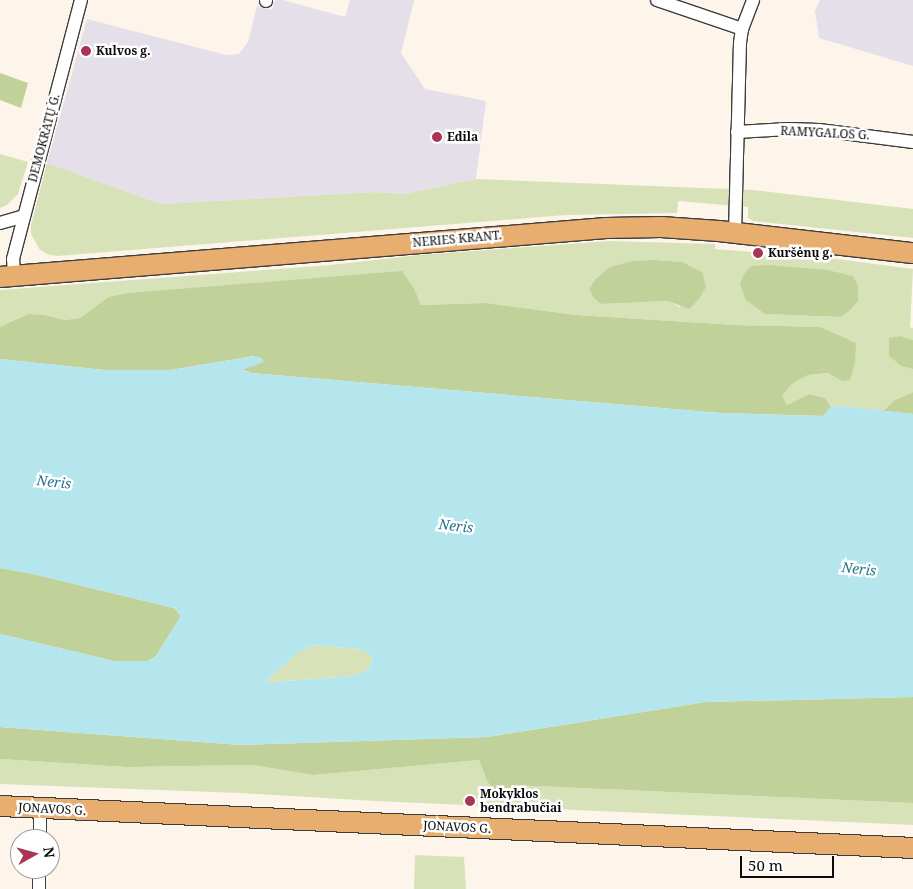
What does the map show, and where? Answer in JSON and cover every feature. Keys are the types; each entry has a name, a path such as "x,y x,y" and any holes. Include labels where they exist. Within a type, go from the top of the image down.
{"main road":[{"name":"NERIES KRANT.","path":"7,276 597,228 661,227 734,232 913,252"},
{"name":"JONAVOS G.","path":"0,806 913,848"}],"street":[{"name":"DEMOKRATŲ G.","path":"7,276 81,0"},
{"path":"657,0 742,29"},
{"path":"734,232 742,29 753,0"},
{"name":"RAMYGALOS G.","path":"737,132 788,129 819,130 913,142"},
{"path":"0,223 24,216"},
{"path":"40,808 40,829"}],"shaded area":[{"path":"275,0 283,0 345,17 350,0 414,0 401,53 425,89 486,101 476,179 404,194 376,192 161,204 47,163 87,19 226,55 239,54 248,42 257,6 272,10"},
{"path":"820,0 913,0 913,66 819,38 815,11"}],"green space":[{"path":"0,73 28,83 21,108 0,100"},
{"path":"0,154 28,162 18,194 7,205 0,208"},
{"path":"47,163 161,204 376,192 404,194 476,179 753,190 913,209 913,238 753,221 748,218 748,207 678,201 677,213 566,215 57,256 40,250 31,234 31,225"},
{"path":"609,241 715,244 715,249 752,252 754,255 766,256 776,251 913,269 910,327 913,328 913,340 900,336 889,339 889,356 901,366 913,369 913,392 895,400 883,411 842,406 831,407 825,398 809,394 787,405 782,396 792,384 808,375 828,373 842,381 820,327 736,325 576,315 485,303 421,305 415,290 108,297 80,318 65,320 45,315 0,327 0,290 331,265 420,255","holes":["656,260 681,262 702,272 680,307 669,301 601,304","768,265 840,317 765,314"]},
{"path":"634,261 682,262 702,272 706,287 699,299 689,309 668,301 601,304 594,298 589,289 596,279 610,267"},
{"path":"768,265 827,270 853,276 858,286 858,301 840,317 765,314 746,300 740,284 744,274 751,266"},
{"path":"402,271 415,290 421,305 485,303 576,315 736,325 820,327 856,343 855,363 850,380 842,381 828,373 808,375 792,384 782,396 787,405 809,394 825,398 831,407 823,416 720,413 251,373 241,369 254,356 171,370 104,370 0,359 0,327 29,314 45,315 65,320 80,318 108,297 129,293"},
{"path":"900,336 913,340 913,369 901,366 889,356 889,338"},
{"path":"913,392 913,414 883,411 895,400"},
{"path":"0,568 29,573 174,608 181,616 156,656 148,661 114,661 0,634"},
{"path":"314,645 360,649 372,656 371,665 365,671 353,676 266,681 300,651"},
{"path":"913,697 913,803 536,786 493,789 487,781 479,760 313,775 252,765 127,767 0,759 0,727 241,745 487,737 705,702"},
{"path":"0,759 127,767 252,765 313,775 479,760 487,781 493,789 536,786 913,803 913,825 375,801 240,793 0,784"},
{"path":"415,855 464,857 466,889 414,889"}],"water":[{"name":"Neris","path":"254,356 262,358 264,362 242,370 251,373 720,413 823,416 831,407 842,406 913,414 913,697 705,702 487,737 241,745 0,727 0,634 114,661 148,661 156,656 181,616 174,608 29,573 0,568 0,359 104,370 171,370","holes":["314,645 360,649 372,656 371,665 365,671 353,676 266,681 300,651"]}],"place":[{"name":"Kulvos g.","path":"86,51"},
{"name":"Edila","path":"437,137"},
{"name":"Kuršėnų g.","path":"758,253"},
{"name":"Mokyklos bendrabučiai","path":"470,801"}]}
